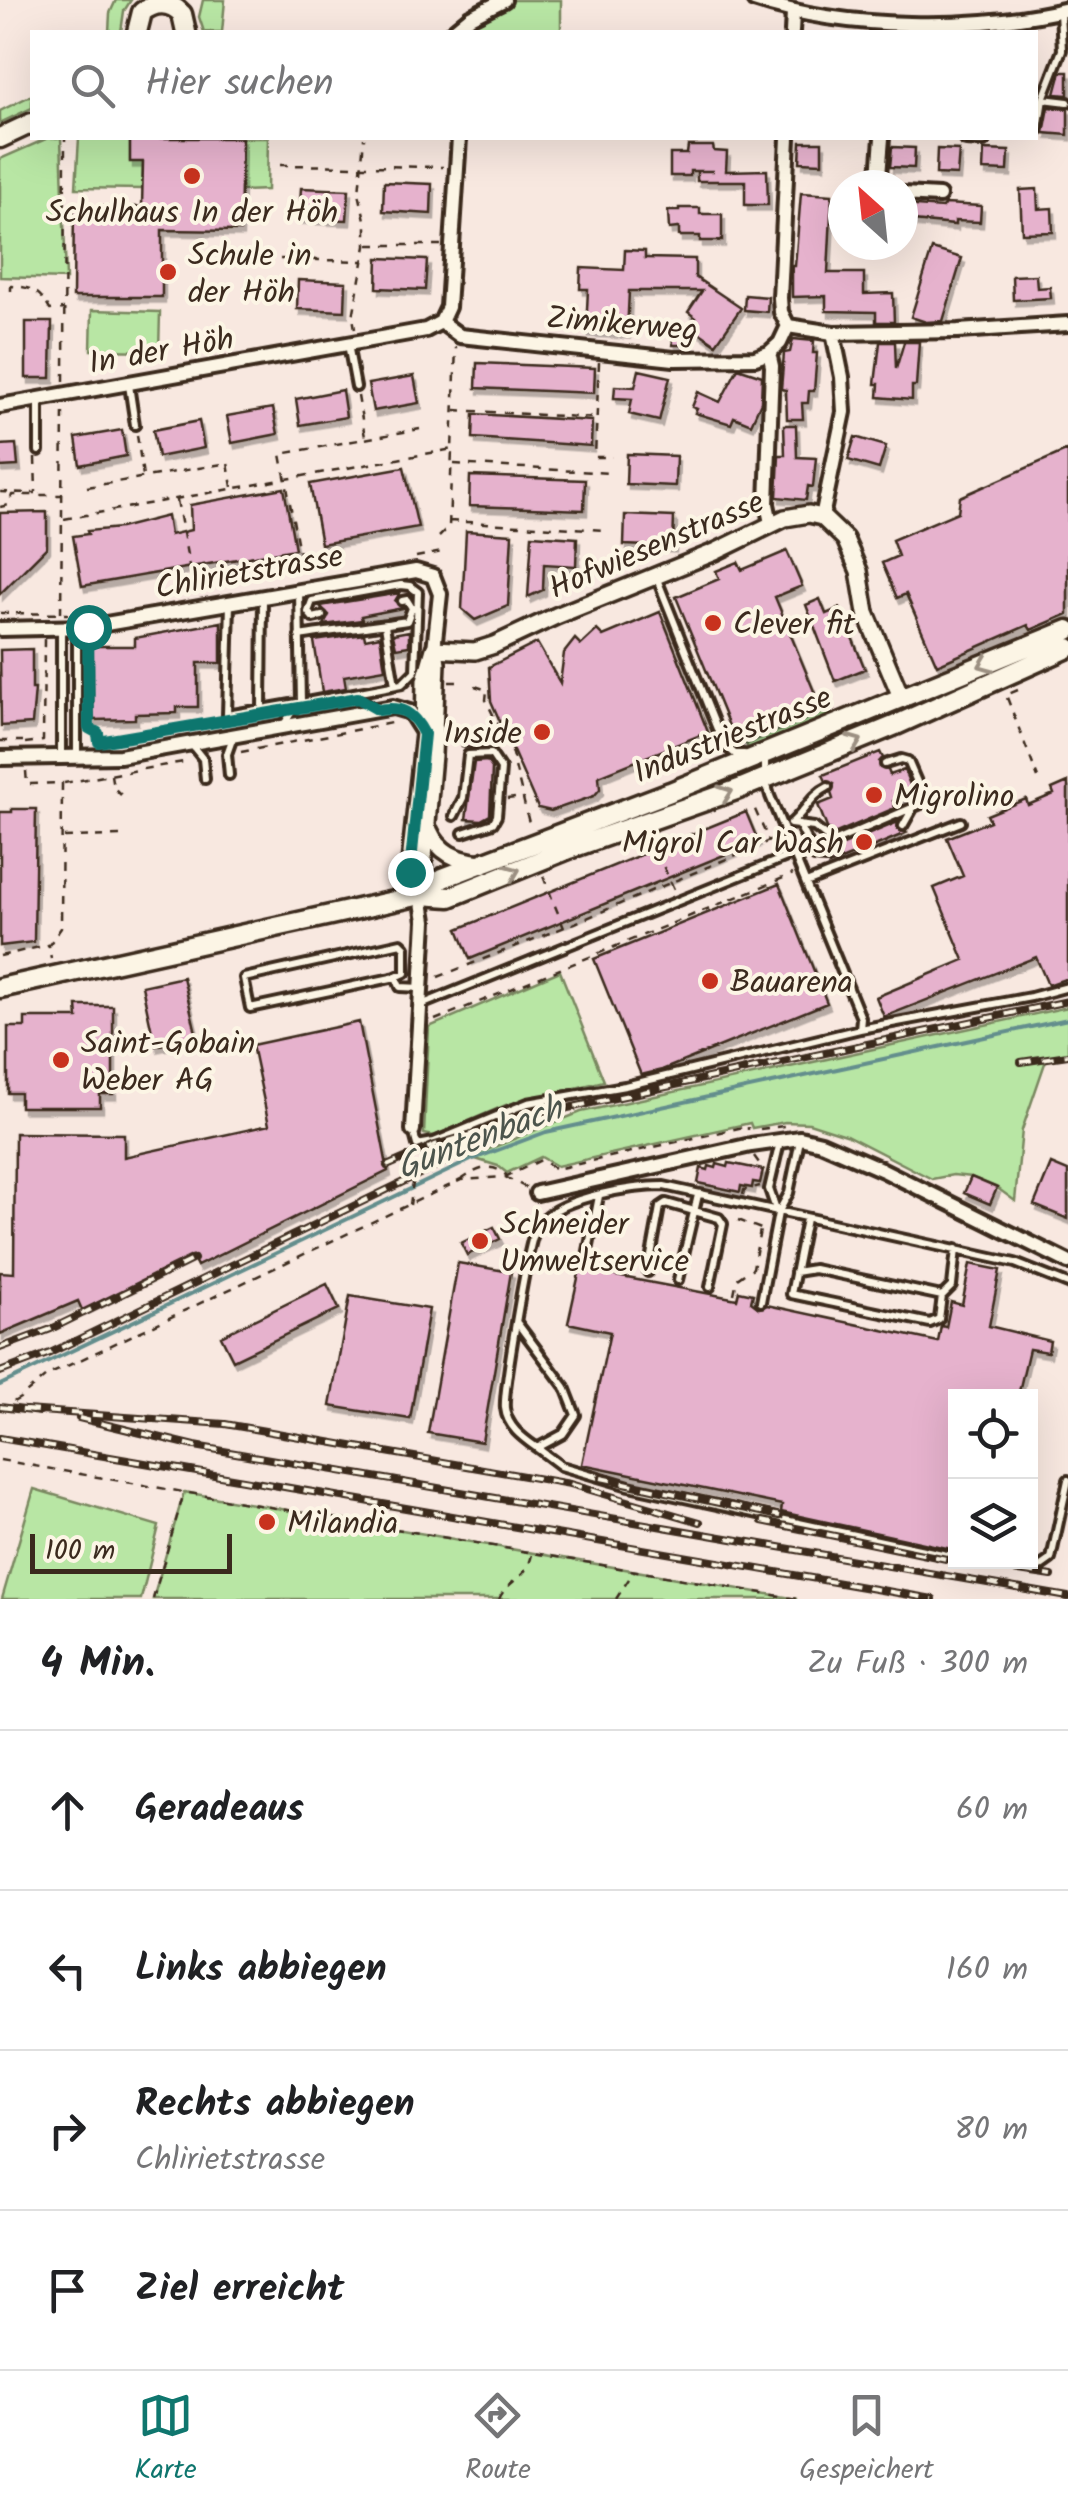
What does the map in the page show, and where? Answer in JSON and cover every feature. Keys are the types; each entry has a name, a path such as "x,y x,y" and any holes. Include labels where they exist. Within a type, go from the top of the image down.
{"main road":[{"path":"137,30 138,21 150,6 168,4 179,4 186,30"},
{"path":"0,138 30,124"},
{"name":"Industriestrasse","path":"420,895 443,878 1068,630"},
{"name":"Industriestrasse","path":"0,988 420,895 450,897 896,725 1068,648"}],"street":[{"path":"454,30 470,17 504,0"},
{"path":"754,0 793,13 892,27 1008,20 1064,10"},
{"path":"792,30 793,13"},
{"path":"441,322 448,307 459,140"},
{"path":"788,140 780,298 788,326"},
{"path":"881,170 882,140"},
{"path":"918,195 939,196"},
{"name":"In der Höh","path":"0,406 353,344 426,330 441,322"},
{"name":"Zimikerweg","path":"441,322 460,336 599,351 674,358 755,358 768,353"},
{"path":"788,326 833,333 958,332 1068,324"},
{"path":"772,524 767,504 772,366 768,353 780,343 788,326"},
{"path":"833,333 844,412 822,517 845,539 854,557 866,612 902,698"},
{"name":"Hofwiesenstrasse","path":"434,649 475,651 494,645 797,514 822,517"},
{"name":"Chlirietstrasse","path":"0,629 61,628 74,621 230,603 416,571 433,576 440,594 420,895"},
{"name":"Chlirietstrasse","path":"420,895 410,872 424,734 434,692"},
{"path":"0,758 120,756 386,708 410,712 424,734"},
{"path":"427,826 435,843 448,855 459,861 485,864"},
{"path":"414,1130 425,921 420,895"},
{"path":"537,1194 800,1138 821,1142 883,1170 1068,1262"}],"lane":[{"path":"1038,130 1043,99 1062,50 1064,10"},
{"path":"1043,99 1068,102"},
{"path":"353,344 356,387"},
{"path":"128,384 135,425"},
{"path":"39,400 39,452"},
{"path":"656,576 724,744 735,754 766,753 764,778 815,857 825,858"},
{"path":"230,603 227,715 394,684 410,679 415,672 415,588 401,585 334,599 318,597 312,600 308,612 313,618 322,616"},
{"path":"282,728 299,703 299,591"},
{"path":"262,709 263,597"},
{"path":"299,636 407,621 412,608 407,600 402,601"},
{"path":"74,621 77,758"},
{"path":"384,625 394,684"},
{"path":"61,628 61,758"},
{"path":"350,693 386,708 434,692"},
{"path":"229,775 227,754 234,736"},
{"path":"191,743 203,759 206,779"},
{"path":"454,816 463,798 468,755 492,754 501,769 497,816 493,823 463,833"},
{"path":"791,825 814,827 833,842 921,804 922,795 909,763 900,759 885,764"},
{"path":"791,825 814,795 828,787"},
{"path":"903,826 912,810"},
{"path":"806,882 960,822"},
{"path":"791,825 794,854 861,1018 860,1029"},
{"path":"421,1005 794,854"},
{"path":"400,943 405,948 405,973 396,978 250,1008 244,978 400,943"},
{"path":"396,978 400,987 422,988"},
{"path":"414,1130 417,1145 528,1104 644,1082 860,1029 1068,987"},
{"path":"761,1302 778,1213 789,1192 800,1138"},
{"path":"778,1213 770,1189 781,1139"},
{"path":"948,1555 629,1486 562,1466 523,1438 509,1422 504,1406 533,1236 556,1209 641,1186 664,1186 956,1249 1015,1264 1068,1284"},
{"path":"678,1280 698,1195"},
{"path":"587,1256 599,1196"},
{"path":"648,1272 660,1207 666,1203 719,1218 723,1224 710,1287"},
{"path":"806,1219 791,1294 930,1324 938,1320 942,1296 952,1286 956,1249"},
{"path":"794,1272 814,1269 942,1296"},
{"path":"518,1324 565,1386 576,1414 562,1434 538,1448"},
{"path":"1038,1568 1050,1560 1068,1480"}],"path":[{"path":"61,612 66,308 64,140"},
{"path":"353,344 353,317 366,246 360,193 364,140"},
{"path":"280,165 457,167"},
{"path":"366,246 452,244"},
{"path":"280,259 364,261"},
{"path":"11,292 11,286 27,286 42,296 50,310 66,308"},
{"path":"439,536 450,521 456,343"},
{"path":"599,351 595,457 612,458"},
{"path":"356,387 365,438"},
{"path":"454,410 597,418"},
{"path":"135,425 144,478"},
{"path":"300,558 281,454 420,429"},
{"path":"62,519 452,449"},
{"path":"36,493 35,454 39,452"},
{"path":"87,487 228,463 232,489"},
{"path":"452,464 611,472"},
{"path":"0,492 62,495"},
{"path":"0,507 9,505 12,494 36,493"},
{"path":"177,498 191,577"},
{"path":"450,521 608,530"},
{"path":"409,558 448,551"},
{"path":"0,742 44,741 44,612"},
{"path":"0,613 61,612 74,621"},
{"path":"88,678 89,728 98,733 99,742 235,719"},
{"path":"434,692 461,682"},
{"path":"1016,684 1019,690 1006,695 1038,778"},
{"path":"474,686 487,690 486,700 516,767 532,833"},
{"path":"0,956 49,945 61,928 62,783 27,784 26,741"},
{"path":"111,775 113,787 121,795"},
{"path":"438,976 564,928 769,841 752,803"},
{"path":"64,837 123,836"},
{"path":"653,845 678,901"},
{"path":"420,1026 801,871"},
{"path":"542,874 564,928"},
{"path":"49,945 51,959"},
{"path":"410,1206 417,1145"},
{"path":"0,1410 46,1376 461,1180 505,1178 537,1194"},
{"path":"734,1294 737,1279 753,1268 760,1230"},
{"path":"0,1460 798,1599"},
{"path":"153,1599 184,1492"},
{"path":"499,1599 503,1590 527,1572 532,1553"},
{"path":"616,1599 634,1570"}],"green space":[{"path":"116,0 131,0 124,11 121,30 109,30"},
{"path":"203,0 225,0 222,30 203,30 199,17"},
{"path":"504,0 561,0 561,30 455,30"},
{"path":"30,96 30,109 0,123 0,111"},
{"path":"43,140 61,140 66,279 0,277 0,159"},
{"path":"79,140 130,140 130,161 143,162 142,189 76,188"},
{"path":"242,140 268,140 267,190 241,191"},
{"path":"92,310 160,312 159,351 91,350"},
{"path":"828,710 831,716 748,748 746,744"},
{"path":"560,971 604,1081 506,1105 434,1136 424,1134 429,1027"},
{"path":"1068,1007 1068,1055 1046,1060 1022,1130 1015,1201 996,1187 971,1177 932,1179 846,1135 809,1123 785,1122 752,1128 750,1123 557,1166 541,1157 507,1173 469,1157 581,1112"},
{"path":"34,1489 159,1526 141,1599 2,1599"},
{"name":"Milandia","path":"184,1492 797,1599 153,1599"}],"building":[{"path":"1061,72 1068,72 1068,95 1055,94"},
{"path":"1049,107 1068,109 1068,135 1044,133"},
{"path":"130,140 242,140 240,231 162,230 162,297 73,297 74,206 142,207 143,162 130,162"},
{"path":"801,142 822,142 822,163 800,162"},
{"path":"688,146 713,146 714,151 727,152 726,171 767,170 768,205 745,205 745,181 697,181 697,171 690,171 690,176 670,176 670,154 687,154"},
{"path":"892,147 915,148 914,168 890,167"},
{"path":"937,149 959,150 957,175 936,174"},
{"path":"984,150 1009,151 1008,171 983,170"},
{"path":"384,182 432,184 431,214 383,211"},
{"path":"301,188 349,190 347,220 299,218"},
{"path":"1037,189 1038,209 1052,208 1053,232 1022,233 1020,190"},
{"path":"801,193 828,195 828,273 864,273 864,294 893,293 894,322 876,322 876,312 826,311 826,296 792,297"},
{"path":"945,204 981,206 980,222 955,221 955,225 918,221 918,206 942,208"},
{"path":"700,208 700,214 722,214 722,241 700,241 700,236 679,236 679,228 669,229 668,211"},
{"path":"932,249 962,258 943,321 926,322 911,317"},
{"path":"625,250 645,251 645,258 695,259 695,277 741,308 716,344 690,326 696,318 688,312 702,291 629,291 627,333 586,331 588,289 580,289 581,268 624,270"},
{"path":"378,258 427,260 425,290 377,288"},
{"path":"1036,275 1037,288 1050,287 1051,298 1013,300 1012,276"},
{"path":"298,280 346,282 345,311 297,309"},
{"path":"745,295 768,297 767,312 744,310"},
{"path":"26,322 52,322 51,378 26,378"},
{"path":"688,332 688,345 673,345 672,333"},
{"path":"793,339 814,341 813,353 817,353 814,391 809,391 808,403 802,403 803,419 787,419 786,390 781,389 784,353 790,352"},
{"path":"880,342 895,342 896,369 904,342 919,342 912,400 878,397 879,384 875,384"},
{"path":"477,363 595,368 594,393 476,388"},
{"path":"738,368 762,376 761,402 751,424 734,417 731,424 695,413 697,409 692,407 698,392 720,402"},
{"path":"639,370 670,377 659,421 629,414 632,399 614,398 615,386 635,387"},
{"path":"414,376 419,403 373,411 368,384"},
{"path":"342,390 346,417 300,425 296,399"},
{"path":"273,408 278,434 232,443 227,416"},
{"path":"474,414 592,421 591,446 473,438"},
{"path":"199,421 204,448 158,457 153,430"},
{"path":"784,425 796,425 797,457 816,458 813,487 808,486 806,500 777,497 779,455 785,455"},
{"path":"122,430 126,456 80,465 76,438"},
{"path":"855,437 886,446 879,469 848,460"},
{"path":"16,444 18,466 0,467 0,445"},
{"path":"1068,450 1068,614 1031,630 1028,625 937,665 906,594 897,598 882,563 898,556 892,540 958,512 960,497"},
{"path":"627,454 676,456 675,486 626,484"},
{"path":"404,467 418,527 321,544 310,484"},
{"path":"470,476 585,480 584,510 469,506"},
{"path":"284,488 295,549 82,586 73,536 167,516 170,535 191,530 190,505"},
{"path":"47,512 47,547 0,594 0,513"},
{"path":"625,515 674,517 673,547 624,545"},
{"path":"466,531 512,534 508,606 475,620 462,609"},
{"path":"532,535 577,538 576,566 544,564 543,590 528,597"},
{"path":"787,551 802,586 775,597 821,708 736,743 676,597 719,579 716,571 738,562 742,570"},
{"path":"400,593 395,601 403,608 361,616 362,620 324,625 329,615 320,606"},
{"path":"820,599 826,614 840,608 865,669 835,681 806,605"},
{"path":"660,612 708,732 599,776 600,789 594,796 551,811 538,808 491,701 489,667 537,643 560,683 564,653 575,639 581,645 597,630 603,636"},
{"path":"221,622 221,663 198,663 198,707 177,707 177,713 135,714 135,719 93,720 92,646 135,646 135,638"},
{"path":"409,631 409,646 396,648 393,634"},
{"path":"364,634 365,639 380,636 385,669 344,676 346,688 322,692 314,641"},
{"path":"32,649 32,724 1,726 0,650"},
{"path":"475,731 482,748 462,747 462,737"},
{"path":"880,752 880,768 890,775 904,770 913,792 893,801 895,808 834,834 827,828 818,805 833,799 834,784 823,775"},
{"path":"487,761 492,768 490,815 481,820 466,819 474,762"},
{"path":"1068,782 1068,978 1048,985 1036,957 884,1017 876,997 964,960 934,888 963,876 947,838 990,821 987,815 1026,799 1028,805 1054,794 1052,789"},
{"path":"36,809 34,942 0,946 0,812"},
{"path":"746,812 758,841 470,959 458,929"},
{"name":"Migrol Car Wash","path":"898,822 898,830 906,833 829,865 832,856 822,850"},
{"name":"Bauarena","path":"779,884 827,1003 641,1075 594,959"},
{"path":"183,977 197,1037 155,1046 142,986"},
{"name":"Saint-Gobain Weber AG","path":"77,1006 113,1006 113,1094 100,1094 100,1107 20,1107 20,1093 8,1093 8,1027 25,1027 25,1018 78,1018"},
{"path":"359,1022 388,1171 197,1266 192,1256 82,1310 78,1301 0,1334 0,1272 14,1273 15,1133 124,1134 124,1157 269,1125 252,1045"},
{"path":"729,1163 763,1170 760,1183 753,1182 752,1188 741,1186 740,1192 698,1183 701,1168 716,1168 717,1164 728,1167"},
{"path":"1051,1164 1068,1171 1068,1219 1034,1205"},
{"path":"971,1177 997,1188 990,1204 964,1193"},
{"name":"Schneider Umweltservice","path":"494,1227 500,1239 467,1255 461,1243"},
{"path":"458,1263 511,1272 482,1442 428,1433"},
{"path":"970,1264 1000,1270 989,1326 1050,1341 1048,1352 1029,1349 1020,1389 948,1389 948,1548 781,1512 782,1505 582,1464 610,1332 568,1323 580,1269 737,1299 739,1291 753,1294 751,1302 759,1308 767,1305 938,1342 951,1302 962,1305"},
{"path":"327,1284 339,1309 233,1360 221,1336"},
{"path":"350,1296 429,1309 410,1419 330,1406"}],"waterway":[{"name":"Guntenbach","path":"0,1385 471,1160 546,1132 1068,1019"}],"railway":[{"path":"387,1166 435,1145 540,1114 1068,1001"},
{"path":"1021,1062 1068,1055"},
{"path":"0,1372 50,1353 496,1137"},
{"path":"0,1348 51,1329 194,1259"},
{"path":"0,1407 40,1412"},
{"path":"26,1410 225,1424 570,1484 700,1522"},
{"path":"79,1418 195,1446 1068,1597"},
{"path":"0,1438 933,1599"},
{"path":"601,1478 780,1516"},
{"path":"762,1521 948,1559"},
{"path":"1006,1569 1052,1576"}],"place":[{"name":"Schulhaus In der Höh","path":"192,176"},
{"name":"Schule in der Höh","path":"168,272"},
{"name":"Clever fit","path":"713,623"},
{"name":"Inside","path":"542,732"},
{"name":"Migrolino","path":"874,795"},
{"name":"Migrol Car Wash","path":"864,842"},
{"name":"Bauarena","path":"710,981"},
{"name":"Saint-Gobain Weber AG","path":"61,1060"},
{"name":"Schneider Umweltservice","path":"480,1241"},
{"name":"Milandia","path":"267,1522"}],"route":[{"path":"88,627 89,728 98,733 99,742 358,698 379,710 393,707 410,712 424,734 410,872"}]}
